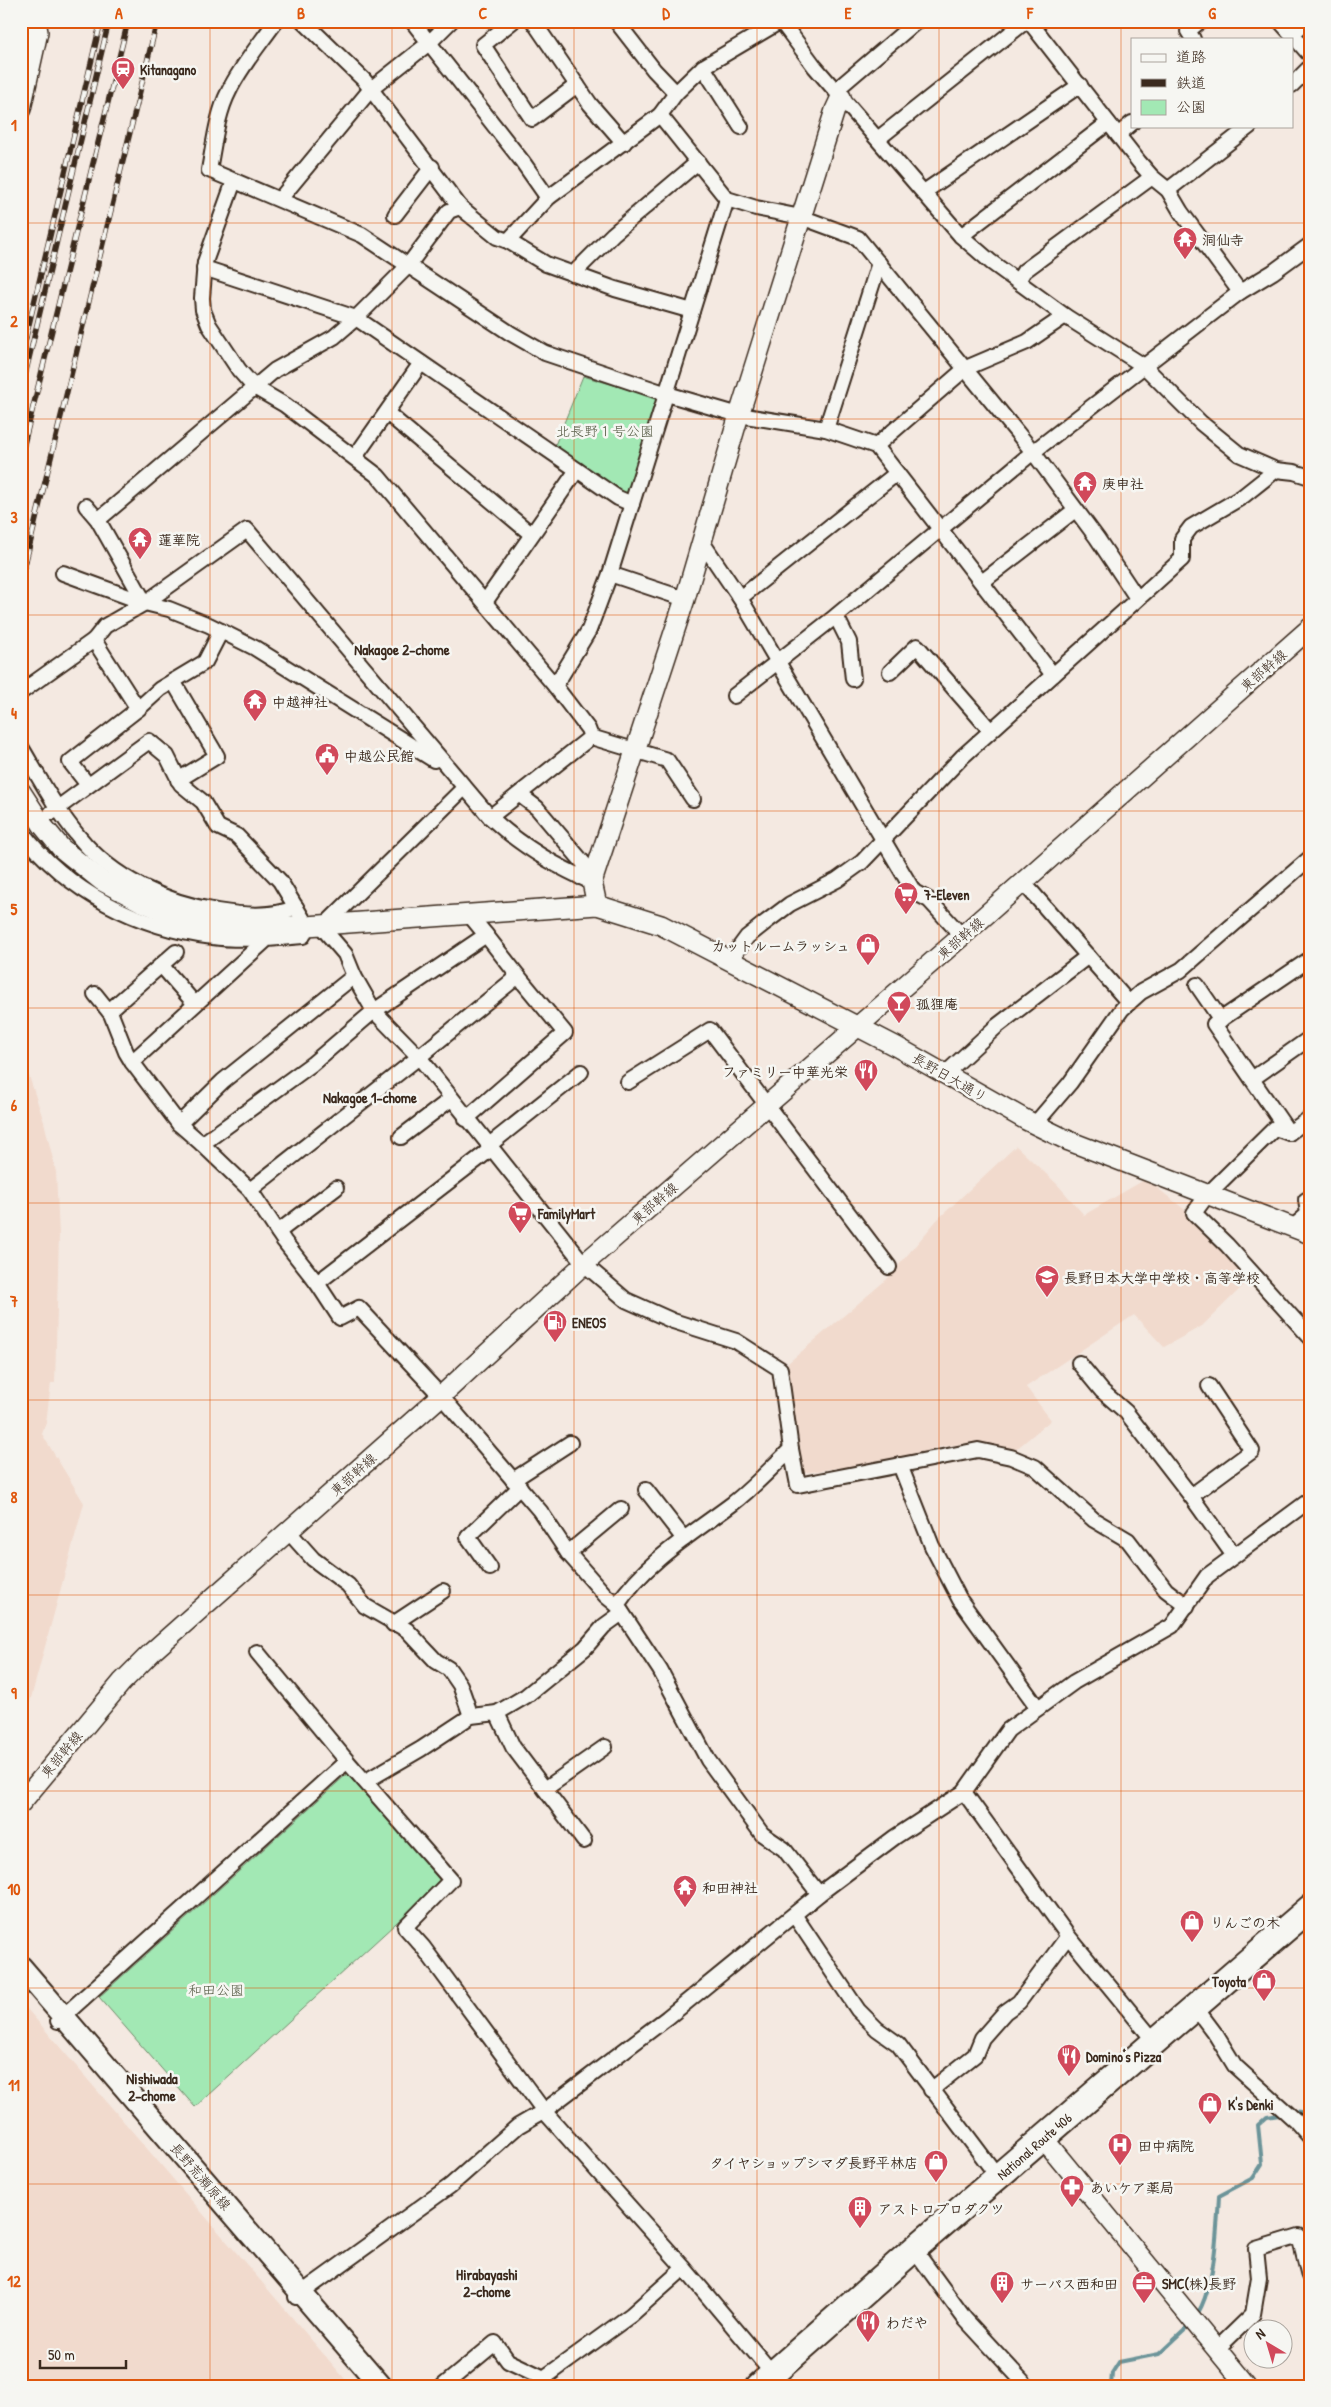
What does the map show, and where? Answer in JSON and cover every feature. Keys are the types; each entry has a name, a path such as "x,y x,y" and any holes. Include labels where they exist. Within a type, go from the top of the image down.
{"highway":[{"name":"National Route 406","path":"769,2381 914,2249 1310,1908"}],"main road":[{"name":"長野荒瀬原線","path":"21,1967 60,2020 297,2296 381,2386"},
{"name":"長野荒瀬原線","path":"21,1983 60,2020"},
{"name":"長野荒瀬原線","path":"297,2296 366,2386"}],"street":[{"path":"21,109 24,85 38,32 36,21"},
{"path":"276,21 242,68 227,93 215,136 210,170 362,235 407,267 510,333 545,353 667,394 739,415 826,429 876,446 1053,675"},
{"path":"303,21 370,89 460,206 497,237 508,240 546,264 572,274 622,291 692,311"},
{"path":"412,21 548,198"},
{"path":"280,199 370,89 430,43 450,21"},
{"path":"513,21 483,45 532,119 577,85"},
{"path":"534,21 577,85 624,143"},
{"path":"616,21 654,70 676,93"},
{"path":"508,240 548,198 660,115 676,93 703,67 781,21 838,94 879,138 961,236 1065,316 1144,366 1223,442 1239,454 1276,470 1294,472 1310,477"},
{"path":"586,880 635,750 685,599 739,415 835,110 838,94 917,21"},
{"path":"879,138 1028,21 1152,177 1168,190 1181,212 1240,292"},
{"path":"1192,38 1188,31 1200,21"},
{"path":"1280,21 1310,55"},
{"path":"1292,34 1307,21"},
{"path":"703,67 741,127"},
{"path":"1294,83 1310,67"},
{"path":"924,192 1080,86"},
{"path":"660,115 727,200 801,217 858,238 1033,452 1137,598"},
{"path":"961,236 1108,123"},
{"path":"1118,135 1131,124"},
{"path":"1168,190 1247,128"},
{"path":"572,274 612,234 698,162"},
{"path":"395,215 432,168"},
{"path":"1018,281 1024,271 1152,177"},
{"path":"234,181 204,268 203,310 209,325 238,370 254,387 285,405 356,457 378,476 555,686 588,729 591,737"},
{"path":"555,686 589,630 610,574 727,200"},
{"path":"98,520 254,387 295,358 314,350 334,337 356,318 407,267 449,210 460,206"},
{"path":"734,696 836,616 1033,452 1240,292 1310,246"},
{"path":"826,429 879,263"},
{"path":"204,268 356,318 618,498 632,504"},
{"path":"876,446 966,368 1027,342 1065,316"},
{"path":"356,457 421,363"},
{"path":"387,413 532,534"},
{"path":"485,602 577,470"},
{"path":"730,960 747,938 790,904 837,880 862,862 962,757 1182,559 1182,539 1191,528 1242,497 1276,470"},
{"path":"740,598 896,473"},
{"path":"86,506 98,520 145,603"},
{"path":"982,582 1075,510"},
{"path":"21,692 94,640 105,626 145,603 247,530 490,817 505,830 559,868 586,880"},
{"path":"702,542 740,598 914,892 929,900 962,936"},
{"path":"63,573 145,603 169,609 255,648 434,760"},
{"path":"610,574 685,599"},
{"path":"836,616 849,642 853,679"},
{"name":"東部幹線","path":"21,1802 128,1676 441,1396 584,1264 962,936 1310,628"},
{"path":"88,785 70,762 138,709 160,689 205,662 221,631"},
{"path":"94,640 138,709"},
{"path":"890,672 917,646 991,731"},
{"path":"173,681 217,756 178,780"},
{"path":"591,737 667,760 693,798"},
{"path":"490,817 591,737"},
{"path":"55,811 149,741 166,756 178,780 203,802 218,827 237,836 280,881 296,907 318,925 344,954 374,1011 419,1057 584,1264 626,1300 673,1321 736,1341 780,1369 798,1485 978,1450 1010,1457 1035,1467 1094,1520 1128,1540 1166,1590 1187,1606"},
{"path":"21,747 55,811 101,860 138,885 169,900 216,911 250,914 285,912 296,907"},
{"path":"24,831 47,863 73,883 120,911 172,929 214,938 303,936 318,925 464,788"},
{"path":"21,792 43,826 61,848 102,881 142,902 169,913 217,925 318,925 597,905 586,880 586,866 537,808 520,794"},
{"path":"1035,1124 1070,1083 1122,1009 1141,992 1181,970 1310,858"},
{"path":"1022,882 1129,1003"},
{"name":"長野日大通り","path":"597,905 660,925 857,1027 1035,1124 1096,1153 1310,1234"},
{"path":"466,1118 565,1033 468,913"},
{"path":"202,1144 312,1064 374,1011 486,935"},
{"path":"132,1062 267,938"},
{"path":"109,1011 176,952"},
{"path":"945,1074 997,1026 1088,956"},
{"path":"1289,1133 1214,1024 1310,958"},
{"path":"161,965 195,1004"},
{"path":"179,1124 223,1081 354,976"},
{"path":"250,1190 419,1057 518,976"},
{"path":"1197,985 1221,1020"},
{"path":"95,994 109,1011 132,1062 179,1124 250,1190 340,1318 359,1308 441,1396 540,1511 568,1553 620,1609 660,1670 708,1760 762,1834 784,1849 819,1894"},
{"path":"628,1082 710,1030 889,1267"},
{"path":"1252,1079 1310,1038"},
{"path":"317,1283 490,1148 581,1072"},
{"path":"402,1137 451,1099"},
{"path":"1289,1133 1310,1118"},
{"path":"1289,1133 1275,1128 1208,1194 1194,1213 1227,1245 1310,1337"},
{"path":"278,1232 336,1188"},
{"path":"1292,1228 1308,1214 1306,1200 1310,1198"},
{"path":"1079,1363 1102,1390 1126,1412 1191,1496 1234,1556"},
{"path":"1191,1496 1252,1451 1209,1386"},
{"path":"490,1568 468,1537 517,1484 570,1443"},
{"path":"366,1781 421,1749 471,1716 497,1713 526,1696 586,1648 620,1609 628,1588 684,1539 734,1502 791,1449"},
{"path":"900,1465 932,1546 960,1600 1038,1708"},
{"path":"646,1490 684,1539"},
{"path":"297,2296 450,2186 518,2126 544,2111 667,2018 819,1894 895,1836 964,1792 1008,1730 1074,1682 1172,1626 1207,1576 1310,1500"},
{"path":"568,1553 621,1509"},
{"path":"288,1531 313,1559 348,1585 365,1606 393,1624 407,1630 436,1660 449,1669 460,1685 471,1716"},
{"path":"393,1624 443,1591"},
{"path":"257,1652 347,1761 451,1880 405,1927 423,1947 544,2111 684,2268 769,2381"},
{"path":"497,1713 513,1746 584,1841"},
{"path":"545,1789 605,1747"},
{"path":"60,2020 347,1761"},
{"path":"964,1792 1068,1936 1154,2042"},
{"path":"794,1916 858,2010 898,2044 998,2177"},
{"path":"931,2090 975,2055 982,2038 1005,2012 1019,2002 1068,1936"},
{"path":"1195,2007 1216,2035 1235,2066 1295,2120 1310,2137"},
{"path":"1295,2120 1310,2119"},
{"path":"1043,2138 1247,2386"},
{"path":"1217,2350 1252,2314 1259,2278 1256,2249 1299,2236 1309,2276"},
{"path":"914,2249 965,2319 1027,2386"},
{"path":"444,2386 495,2343 508,2361 544,2378 631,2315 684,2268"}],"shaded area":[{"path":"21,1060 29,1076 44,1122 56,1172 59,1235 55,1383 51,1383 46,1423 42,1434 84,1503 21,1735"},
{"name":"長野日本大学中学校・高等学校","path":"1016,1146 1057,1184 1084,1215 1146,1179 1218,1236 1247,1282 1202,1326 1164,1347 1134,1315 1026,1387 1051,1420 1014,1451 976,1442 940,1447 901,1459 803,1473 788,1363 887,1279 937,1220"},
{"path":"21,2002 46,2031 351,2386 21,2386"}],"green space":[{"name":"北長野１号公園","path":"583,376 658,398 630,492 624,493 555,445"},
{"name":"和田公園","path":"347,1774 442,1881 195,2107 99,1997"}],"waterway":[{"path":"1293,2111 1310,2113"},
{"path":"1198,2313 1204,2301 1212,2272 1219,2196 1253,2178 1262,2164 1258,2125 1267,2117 1279,2115"},
{"path":"1111,2386 1112,2373 1119,2362 1159,2354 1188,2327"}],"railway":[{"path":"21,358 101,21"},
{"path":"21,392 109,21"},
{"path":"21,456 128,21"},
{"path":"21,581 157,21"}],"place":[{"name":"Kitanagano","path":"123,90"},
{"name":"洞仙寺","path":"1185,260"},
{"name":"庚申社","path":"1085,504"},
{"name":"蓮華院","path":"140,560"},
{"name":"中越神社","path":"255,722"},
{"name":"中越公民館","path":"327,776"},
{"name":"7-Eleven","path":"906,915"},
{"name":"カットルームラッシュ","path":"868,966"},
{"name":"孤狸庵","path":"899,1024"},
{"name":"ファミリー中華光栄","path":"866,1092"},
{"name":"FamilyMart","path":"520,1234"},
{"name":"長野日本大学中学校・高等学校","path":"1047,1298"},
{"name":"ENEOS","path":"555,1343"},
{"name":"和田神社","path":"685,1908"},
{"name":"りんごの木","path":"1192,1943"},
{"name":"Toyota","path":"1264,2002"},
{"name":"Domino's Pizza","path":"1069,2077"},
{"name":"K's Denki","path":"1210,2125"},
{"name":"田中病院","path":"1120,2166"},
{"name":"タイヤショップシマダ長野平林店","path":"936,2183"},
{"name":"あいケア薬局","path":"1072,2208"},
{"name":"アストロプロダクツ","path":"860,2229"},
{"name":"サーパス西和田","path":"1002,2304"},
{"name":"SMC(株)長野","path":"1144,2304"},
{"name":"わだや","path":"868,2343"}],"district":[{"name":"Nakagoe 2-chome","path":"402,649"},
{"name":"Nakagoe 1-chome","path":"370,1097"},
{"name":"Nishiwada 2-chome","path":"152,2086"},
{"name":"Hirabayashi 2-chome","path":"487,2282"}]}
